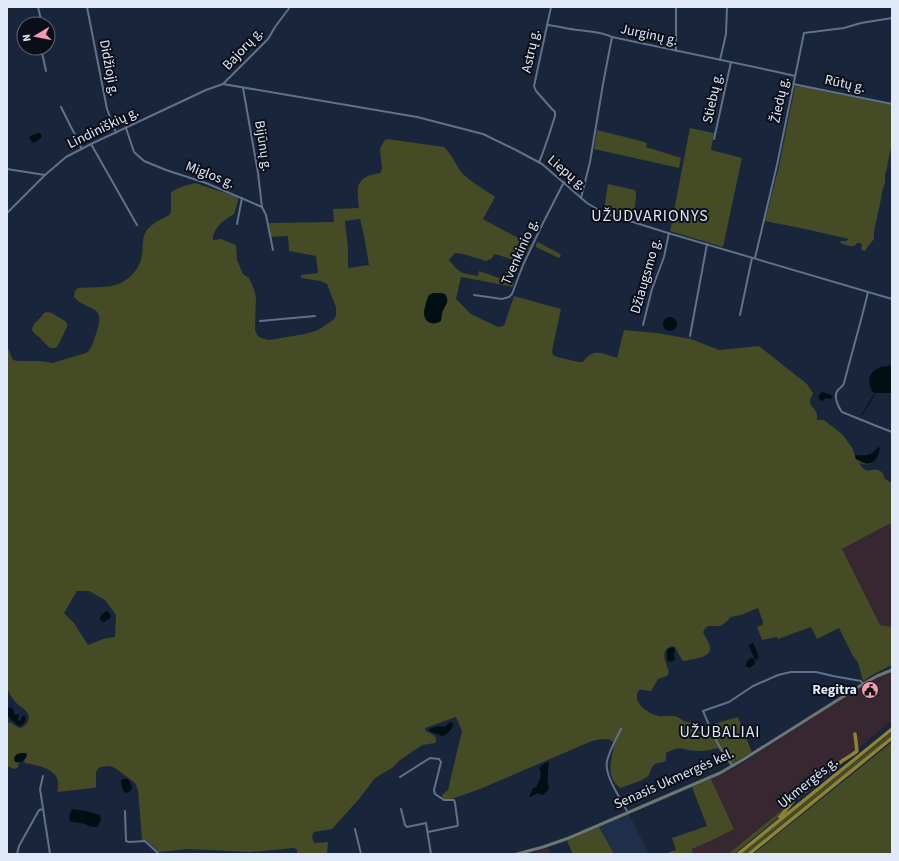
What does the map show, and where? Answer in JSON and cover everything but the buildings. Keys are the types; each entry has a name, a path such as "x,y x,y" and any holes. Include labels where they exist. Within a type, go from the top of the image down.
{"highway":[{"name":"Ukmergės g.","path":"738,854 892,729"},
{"path":"769,829 795,799 855,753 855,734"},
{"name":"Ukmergės g.","path":"749,854 892,738"}],"main road":[{"name":"Senasis Ukmergės kel.","path":"517,854 555,843 628,813 733,766 863,684 892,670"}],"street":[{"name":"Didžioji g.","path":"87,7 107,109 116,133"},
{"name":"Bajorų g.","path":"224,84 268,39 290,7"},
{"name":"Astrų g.","path":"539,162 556,116 555,112 536,91 534,86 551,7"},
{"path":"676,7 676,51"},
{"path":"720,60 726,34 727,7"},
{"name":"Žiedų g.","path":"740,315 777,165 804,33 844,28 892,18"},
{"path":"547,25 589,30 612,37"},
{"name":"Jurginų g.","path":"581,198 590,162 612,37 795,76"},
{"path":"43,56 46,71"},
{"name":"Stiebų g.","path":"714,139 731,62"},
{"name":"Lindiniškių g.","path":"7,213 45,175 66,157 206,90 224,84"},
{"name":"Liepų g.","path":"224,84 417,117 483,134 539,162 581,198 604,213 892,299"},
{"name":"Rūtų g.","path":"794,84 892,104"},
{"name":"Bijūnų g.","path":"243,88 258,173 262,207"},
{"path":"60,107 82,149"},
{"name":"Miglos g.","path":"126,128 134,152 144,161 206,183 262,207"},
{"path":"91,144 137,225"},
{"path":"7,169 45,175"},
{"name":"Tvenkinio g.","path":"474,295 502,299 509,297 512,294 542,225 564,182"},
{"path":"237,224 242,198"},
{"path":"262,207 266,215 273,250"},
{"name":"Džiaugsmo g.","path":"643,325 652,289 664,257 669,233"},
{"path":"690,336 708,244"},
{"path":"868,292 844,383 843,386 837,391 836,399 842,412 892,432"},
{"path":"260,321 315,316"},
{"path":"733,766 726,758 716,741 703,711 729,702 753,686 778,675 793,672 816,672 861,681 863,684"},
{"path":"621,729 610,752 607,766 610,779 628,813"},
{"path":"400,778 430,758 439,759 441,762 434,793 444,800 454,800 458,824 457,826 428,832"},
{"path":"43,776 40,789 50,854"},
{"path":"17,854 18,846 39,810 43,809"},
{"path":"400,809 405,826 407,827 426,823 431,854"},
{"path":"125,811 126,841 145,841 159,854"},
{"path":"355,829 361,854"}],"shaded area":[{"path":"40,133 42,137 33,143 29,138 30,136"},
{"path":"430,294 445,294 447,299 441,321 438,323 430,323 424,316 428,298"},
{"path":"670,317 675,319 677,324 675,329 670,331 665,329 663,324 665,319"},
{"path":"892,365 892,393 873,392 869,382 873,372 881,367"},
{"path":"822,392 833,397 830,399 825,398 823,401 820,400 818,396"},
{"path":"878,447 880,448 879,454 871,463 864,463 856,459 855,455 868,455"},
{"path":"889,524 892,526 892,627 880,625 842,549"},
{"path":"106,611 111,616 104,622 100,620 100,617"},
{"path":"753,643 758,654 758,659 756,660 749,646"},
{"path":"673,647 675,650 675,659 670,662 667,660 667,652 668,649"},
{"path":"751,658 754,659 755,663 749,668 746,664"},
{"path":"892,671 892,720 728,854 693,854 692,849 734,829 711,779 752,757 861,686"},
{"path":"10,707 13,709 15,715 19,714 18,720 20,721 23,715 25,716 26,720 22,725 19,726 8,716 7,708"},
{"path":"452,722 452,729 442,736 429,731 429,729 439,726 445,727"},
{"path":"21,753 27,754 26,758 15,762 14,758 16,755"},
{"path":"549,762 547,780 549,789 543,795 538,793 530,797 529,796 533,788 536,787 540,778 541,773 539,768"},
{"path":"128,779 131,784 132,789 126,793 122,785 121,780"},
{"path":"73,809 100,815 100,823 97,827 78,822 71,822 69,819 70,813"},
{"path":"629,814 649,854 614,854 599,827"},
{"path":"548,848 551,854 525,854 531,853"}],"green space":[{"path":"801,85 892,105 892,144 885,175 885,183 874,231 874,239 865,251 861,250 862,245 860,243 852,246 840,243 841,241 846,241 849,239 765,221 779,166 795,86 800,87"},
{"path":"690,128 714,133 711,150 742,158 723,247 670,231"},
{"path":"597,130 647,143 646,147 681,158 679,168 594,149"},
{"path":"387,139 444,147 464,175 495,197 483,219 531,245 520,262 495,254 491,259 486,261 455,253 449,260 461,272 478,276 479,271 514,283 512,287 461,277 456,299 471,314 498,327 504,326 514,296 561,309 552,351 553,355 579,362 583,362 591,354 595,353 617,358 624,330 657,333 691,339 719,350 759,346 807,384 813,393 810,404 817,413 817,420 824,420 842,434 853,449 856,459 866,464 859,463 862,467 867,470 880,471 883,473 885,479 892,483 892,526 889,524 842,549 880,625 892,627 892,665 863,681 858,662 854,658 839,628 817,639 811,627 778,639 777,637 762,640 757,627 762,625 763,622 758,608 741,615 731,617 720,626 708,626 703,632 710,647 710,651 705,656 684,661 675,647 672,646 668,648 664,657 669,672 667,676 658,679 651,691 639,690 637,694 639,703 645,710 658,716 675,716 685,721 692,722 701,733 706,736 714,735 710,725 738,717 752,752 730,765 718,748 692,751 677,748 666,753 666,761 654,765 646,778 621,788 614,782 610,769 614,746 613,743 608,739 601,739 592,741 480,789 445,800 442,796 448,790 462,731 456,717 425,728 426,731 435,736 435,743 422,745 400,760 392,768 375,778 359,799 332,829 314,832 312,838 315,843 328,842 327,854 297,854 297,850 294,848 250,852 188,849 159,852 146,840 142,840 138,790 135,783 115,768 110,766 100,767 98,769 96,772 96,787 57,792 58,781 54,773 45,768 25,763 24,760 27,754 21,753 16,755 19,762 17,768 14,769 7,766 8,723 9,722 20,728 23,727 27,724 29,716 26,711 11,697 7,686 7,346 13,360 18,361 40,361 52,363 86,353 91,347 96,334 99,324 99,317 98,312 79,302 74,297 75,291 78,288 112,286 125,281 133,274 141,260 143,238 145,233 152,225 169,215 171,212 171,192 195,183 238,197 234,214 223,221 217,228 213,235 213,240 221,239 236,245 237,260 242,272 249,278 254,289 256,298 255,329 257,335 261,338 269,340 305,334 318,330 333,320 336,316 336,307 327,284 320,281 301,278 301,275 318,273 316,256 289,251 288,236 271,237 269,223 334,222 333,209 359,208 359,184 364,178 380,173 382,169 380,149 384,141","holes":["360,219 369,265 348,268 348,248 345,221","429,296 447,303 441,315 424,312","77,591 89,591 105,600 116,615 115,637 103,639 88,645 74,623 64,613"]},
{"path":"608,184 635,190 634,220 604,210"},
{"path":"538,242 561,256 559,258 536,247"},
{"path":"46,312 55,315 67,323 56,348 50,348 32,330"},
{"path":"892,732 892,736 746,854 740,854"},
{"path":"892,742 892,854 753,854"},
{"path":"711,779 734,829 692,849 693,854 664,854 676,850 672,838 707,826 692,787"},
{"path":"787,806 778,818 734,854 728,854"},
{"path":"599,827 614,854 573,854 567,841"}],"waterway":[{"path":"862,415 875,394"}],"place":[{"name":"Regitra","path":"870,690"}],"district":[{"name":"UŽUDVARIONYS","path":"650,216"},
{"name":"UŽUBALIAI","path":"720,732"}]}
